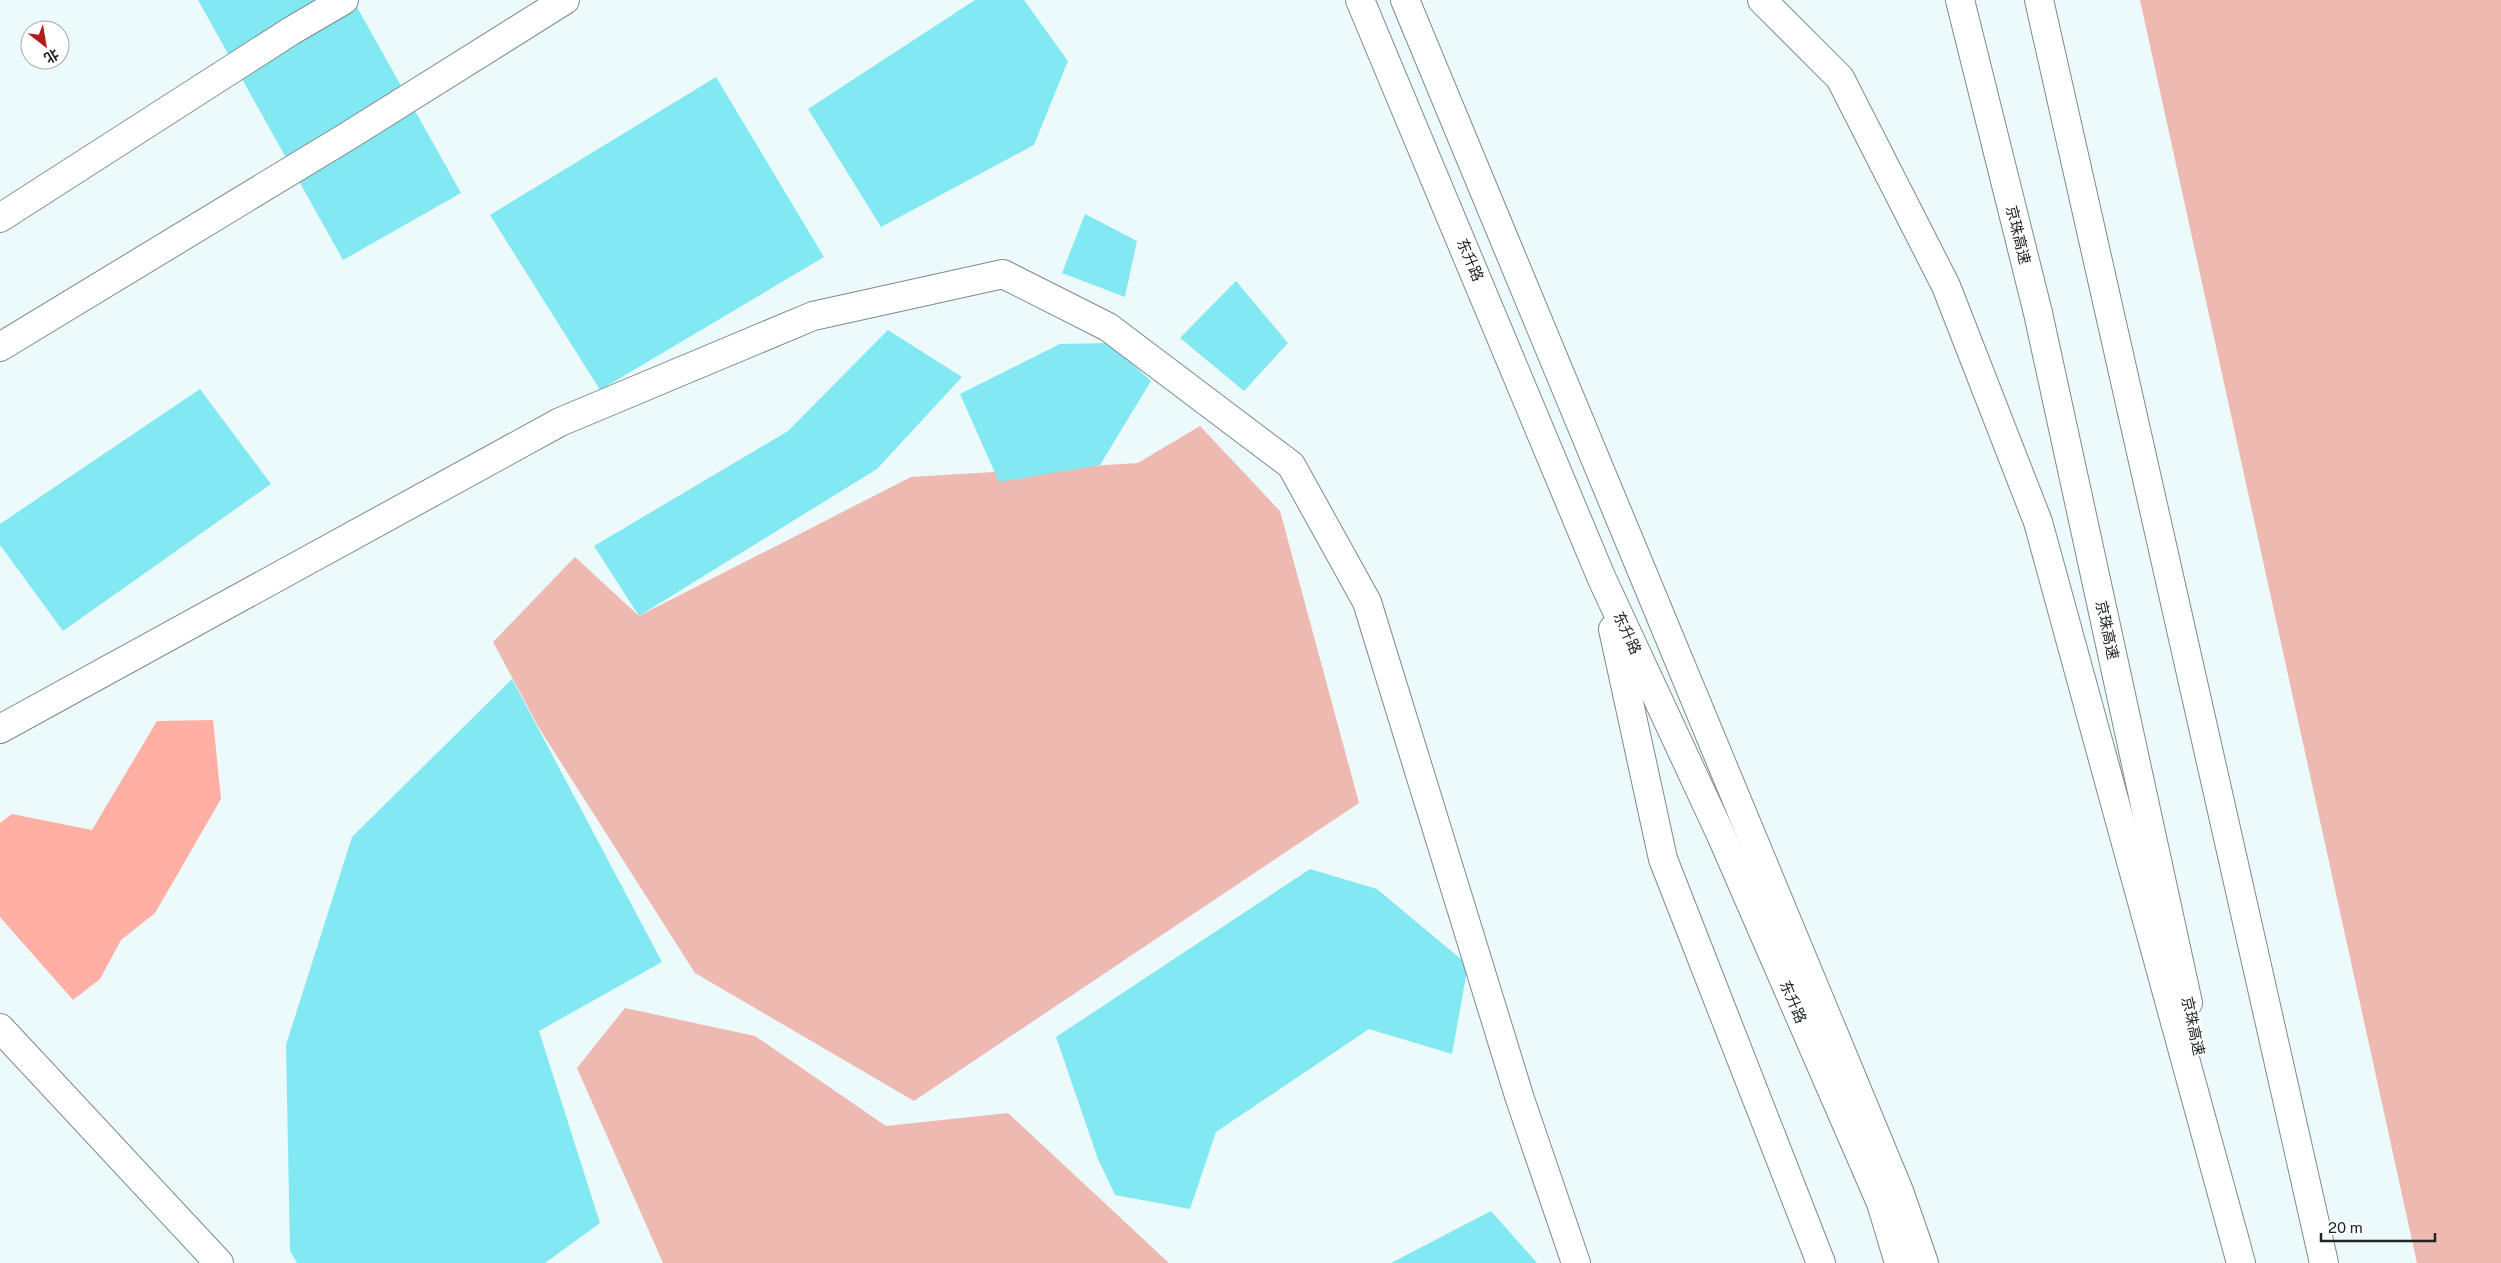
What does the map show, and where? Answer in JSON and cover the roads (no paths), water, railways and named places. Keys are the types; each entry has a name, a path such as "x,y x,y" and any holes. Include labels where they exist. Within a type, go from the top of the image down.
{"main road":[{"path":"0,218 291,31 344,0"},
{"path":"0,347 348,136 565,0"},
{"name":"东升路","path":"1360,0 1602,579 1721,835 1877,1194 1899,1263"},
{"name":"东升路","path":"1405,0 1899,1191 1924,1263"},
{"path":"1762,0 1840,78 1946,286 2038,522 2243,1263"},
{"name":"京珠高速","path":"1960,0 2038,313 2243,1263"},
{"path":"2040,3 2324,1263"},
{"path":"0,729 560,422 813,316 1003,274 1108,327 1291,466 1367,602 1520,1099 1576,1263"},
{"path":"1602,579 1663,859 1821,1263"},
{"path":"0,1028 219,1263"}]}
